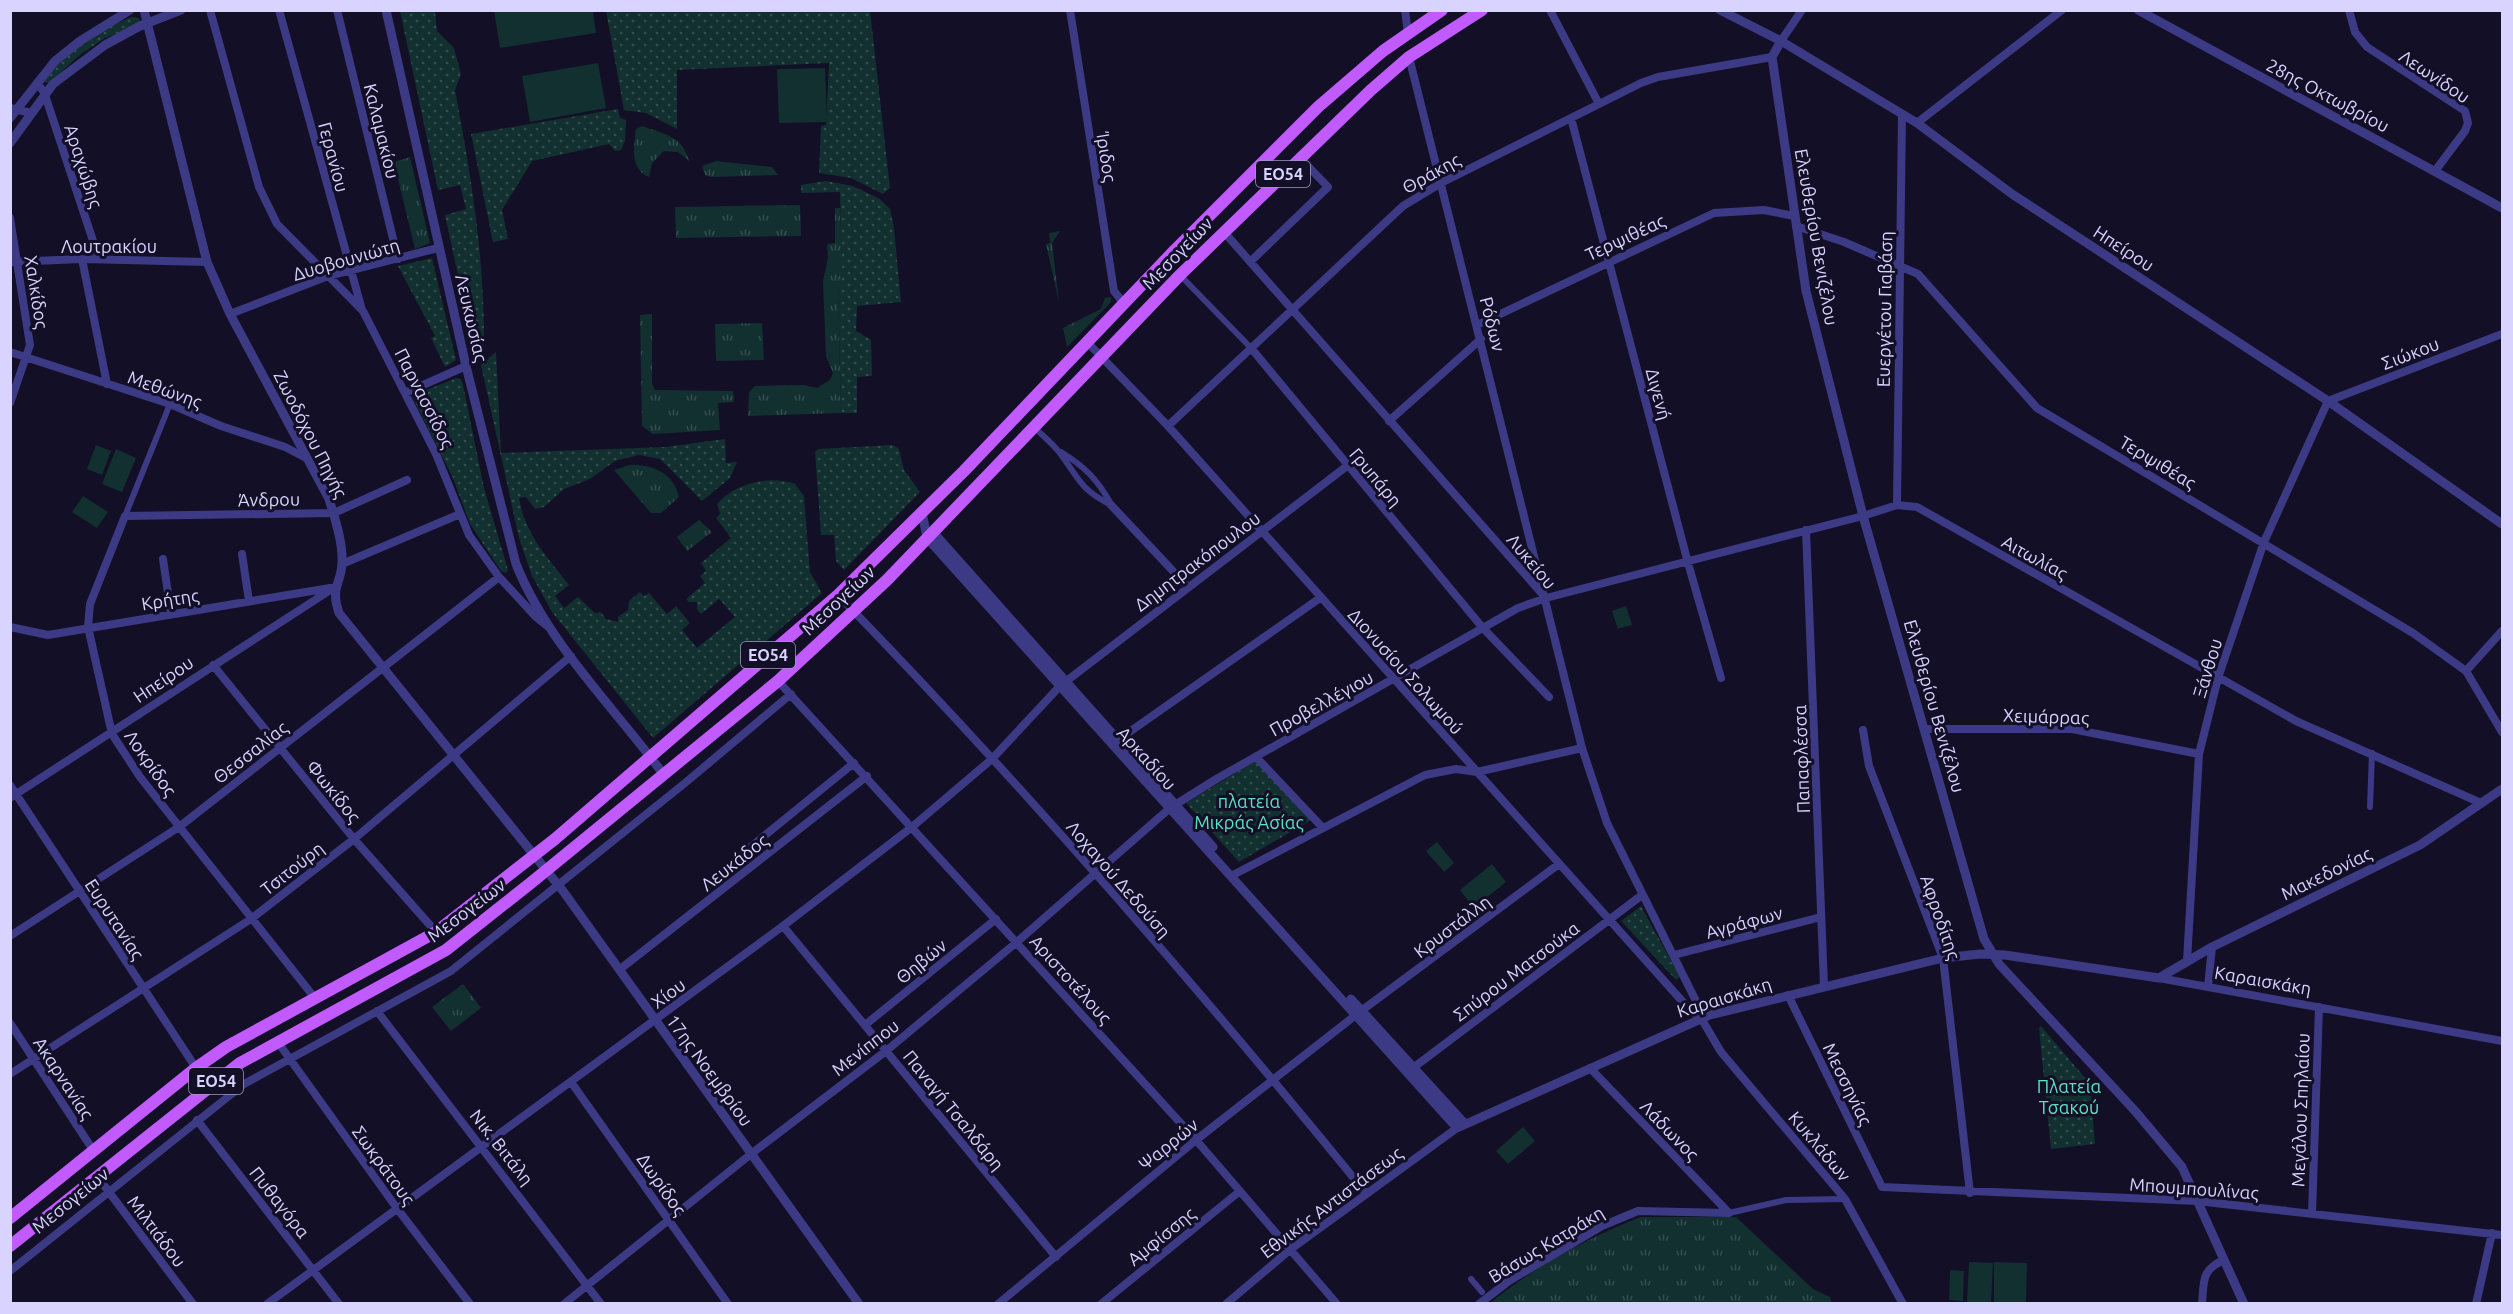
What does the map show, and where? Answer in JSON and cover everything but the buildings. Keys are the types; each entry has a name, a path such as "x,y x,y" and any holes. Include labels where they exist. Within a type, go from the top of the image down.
{"main road":[{"name":"Μεσογείων","path":"10,1218 196,1068 260,1026 436,932 536,855 838,595 1089,344 1174,251 1318,107 1408,33 1442,10"},
{"name":"Μεσογείων","path":"10,1246 232,1069 277,1041 446,950 778,681 854,611 930,535 1180,275 1300,158 1409,57 1482,10"}],"street":[{"path":"10,118 14,109 55,61 80,41 130,10"},
{"name":"Ζωοδόχου Πηγής","path":"144,10 207,262 230,314 329,499 334,513 342,564 334,599 339,613 536,855"},
{"path":"10,143 44,92 105,45 147,23 182,10"},
{"name":"Παρνασσίδος","path":"210,10 259,187 276,224 363,311 440,462 469,535 499,577 547,626 664,775"},
{"name":"Γερανίου","path":"279,10 350,272 363,311"},
{"name":"Καλαμακίου","path":"338,10 398,259"},
{"name":"Λευκωσίας","path":"386,10 438,248 516,564 525,588 547,626"},
{"name":"Ίριδος","path":"1070,10 1114,291 1125,306"},
{"path":"1405,10 1408,33"},
{"path":"1550,10 1599,104"},
{"name":"Ηπείρου","path":"1720,10 1781,41 1917,123 2012,194 2328,401 2502,524"},
{"path":"1772,57 1802,10"},
{"path":"1917,123 2062,10"},
{"name":"28ης Οκτωβρίου","path":"2138,10 2502,208"},
{"name":"Λεωνίδου","path":"2349,10 2355,32 2367,47 2465,111 2468,118 2465,131 2434,171"},
{"name":"Ρόδων","path":"1409,57 1546,598"},
{"name":"Θράκης","path":"1168,426 1403,206 1441,183 1658,77 1772,57"},
{"name":"Ελευθερίου Βενιζέλου","path":"1772,57 1806,291 1863,516 1926,729 1984,939 1999,964 2182,1167 2244,1304"},
{"name":"Αραχώβης","path":"37,83 44,92 99,259"},
{"path":"14,109 31,113"},
{"name":"Ευεργέτου Γιαβάση","path":"1897,505 1902,114"},
{"name":"Διγενή","path":"1571,118 1688,563 1721,678"},
{"path":"1250,262 1328,187 1300,158"},
{"name":"Τερψιθέας","path":"1477,325 1608,261 1714,213 1764,210 1794,216"},
{"name":"Χαλκίδος","path":"10,218 14,262 30,345 10,403"},
{"name":"Τερψιθέας","path":"1796,226 1899,265 1924,279 2031,404 2413,633 2466,671 2502,732"},
{"name":"Λυκείου","path":"1224,232 1546,598 1582,748 1607,823 1674,955 1699,1007 1701,1018"},
{"name":"Δυοβουνιώτη","path":"230,314 328,276 438,248"},
{"path":"82,259 106,384"},
{"name":"Λουτρακίου","path":"14,262 99,259 207,262"},
{"name":"Γρυπάρη","path":"1180,275 1251,348 1482,627 1549,697"},
{"name":"Σιώκου","path":"2328,401 2502,334"},
{"path":"1389,421 1481,339"},
{"name":"Διονυσίου Σολωμού","path":"1089,344 1168,426 1608,920 1691,1011 1701,1018"},
{"name":"Μεθώνης","path":"10,352 170,404 221,426 285,447 308,459"},
{"path":"405,393 466,366"},
{"name":"Ξάνθου","path":"2187,961 2199,754 2218,678 2264,542 2328,401"},
{"name":"Λοκρίδος","path":"170,404 90,604 88,627 112,734 140,777 314,997"},
{"path":"1035,428 1058,451 1073,477 1091,495 1111,505"},
{"path":"1058,451 1083,465 1101,486 1111,505 1188,587"},
{"name":"Δημητρακόπουλου","path":"1063,683 1347,466"},
{"name":"Άνδρου","path":"125,516 334,513 407,480"},
{"path":"1546,598 1688,563 1897,505"},
{"name":"Αιτωλίας","path":"1897,505 1917,507 2296,721 2481,803"},
{"path":"922,513 930,535"},
{"path":"342,564 460,514"},
{"name":"Παπαφλέσσα","path":"1806,530 1824,986"},
{"name":"Αρκαδίου","path":"930,535 1461,1126"},
{"path":"242,554 249,601"},
{"path":"163,559 171,614"},
{"name":"Θεσσαλίας","path":"10,936 179,827 499,577"},
{"name":"Ηπείρου","path":"13,796 112,734 213,665 335,587"},
{"name":"Κρήτης","path":"10,627 48,635 335,587"},
{"name":"Λοχαγού Δεδούση","path":"838,595 992,759 1095,874 1274,1080 1366,1193"},
{"path":"1118,740 1320,598"},
{"name":"Προβελλέγιου","path":"1173,806 1482,627 1518,608 1546,598"},
{"path":"2466,671 2502,631"},
{"name":"Τσιτούρη","path":"10,1074 251,918 354,839 452,754 571,656"},
{"name":"Φωκίδος","path":"213,665 354,839 436,932"},
{"name":"Αριστοτέλους","path":"778,681 1196,1140 1337,1304"},
{"name":"Αρκαδίου","path":"1063,683 1118,740 1173,806"},
{"name":"Χίου","path":"267,1304 481,1145 654,1022 912,827 992,759 1063,683"},
{"name":"Μεσογείων","path":"10,1271 244,1084 451,970 791,694"},
{"name":"Χειμάρρας","path":"1926,729 2072,729 2199,754"},
{"name":"Αφροδίτης","path":"1863,730 1869,766 1943,957 1970,1192"},
{"path":"1233,874 1425,775 1456,769 1477,772 1582,748"},
{"path":"2370,807 2372,753"},
{"path":"1256,756 1322,827"},
{"path":"737,858 854,764"},
{"name":"Λευκάδος","path":"619,970 867,777"},
{"name":"Ευρυτανίας","path":"10,785 13,796 80,891 141,988 196,1068"},
{"name":"Μακεδονίας","path":"2159,978 2212,947 2420,845 2502,789"},
{"name":"Μενίππου","path":"564,1304 751,1154 886,1051 1017,942 1173,806"},
{"name":"17ης Νοεμβρίου","path":"536,855 859,1304"},
{"name":"Κρυστάλλη","path":"1359,1013 1559,864"},
{"name":"Σπύρου Ματσούκα","path":"1410,1070 1642,895"},
{"name":"Αγράφων","path":"1674,955 1821,917"},
{"name":"Θηβών","path":"865,1025 996,919"},
{"name":"Παναγή Τσαλδάρη","path":"783,926 1056,1257"},
{"path":"2208,987 2212,947"},
{"name":"Καραισκάκη","path":"1461,1126 1701,1018 1788,994 1943,957 1991,954 2159,978 2502,1041"},
{"name":"Καραισκάκη","path":"1999,964 2016,958"},
{"name":"Μεσσηνίας","path":"1788,994 1882,1187"},
{"name":"Μεγάλου Σπηλαίου","path":"2312,1214 2319,1007"},
{"name":"Νικ. Βιτάλη","path":"378,1011 589,1285 601,1304"},
{"name":"Ψαρρών","path":"998,1304 1196,1140 1359,1013"},
{"name":"Κυκλάδων","path":"1701,1018 1721,1052 1845,1199 1903,1304"},
{"name":"Ακαρνανίας","path":"10,1023 93,1150"},
{"name":"Σωκράτους","path":"277,1041 396,1207 470,1304"},
{"name":"Λάδωνος","path":"1590,1068 1729,1213"},
{"name":"Δωρίδος","path":"571,1082 728,1304"},
{"name":"Πυθαγόρα","path":"197,1120 339,1304"},
{"name":"Εθνικής Αντιστάσεως","path":"1226,1304 1291,1249 1461,1126"},
{"name":"Μιλτιάδου","path":"97,1176 190,1300"},
{"name":"Μπουμπουλίνας","path":"1882,1187 2198,1201 2502,1235"},
{"name":"Αμφίσσης","path":"1101,1304 1240,1191"},
{"name":"Βάσως Κατράκη","path":"1479,1304 1509,1281 1602,1226 1638,1211 1729,1213 1786,1200 1845,1199"},
{"path":"2476,1304 2492,1233"},
{"path":"2202,1304 2205,1275 2211,1265 2224,1260"},
{"path":"1471,1279 1482,1292"},
{"path":"179,1304 190,1300"}],"green space":[{"path":"400,11 435,11 437,31 454,48 461,74 455,90 471,186 484,314 484,347 475,354 445,215 466,209 460,185 438,190"},
{"path":"494,11 593,11 596,33 500,48"},
{"path":"606,11 870,11 890,188 883,194 851,178 819,173 821,126 826,125 829,63 677,70 677,129 646,113 624,110"},
{"path":"132,17 139,18 141,24 105,38 81,54 49,83 45,82 60,61 83,43 109,27"},
{"path":"598,63 606,108 530,122 522,76"},
{"path":"825,68 827,122 779,123 777,69"},
{"path":"618,109 620,118 626,120 625,141 621,150 615,151 609,144 532,161 502,210 508,239 493,242 471,134"},
{"path":"642,126 672,137 682,146 689,161 678,152 664,151 652,163 649,177 643,173 638,169 634,156 636,129"},
{"path":"410,157 430,243 415,249 394,162"},
{"path":"716,161 772,167 778,175 711,177 705,175 702,166"},
{"path":"826,181 853,186 880,199 890,209 894,228 901,302 857,306 856,331 871,340 872,376 857,377 857,413 841,413 838,282 842,275 840,192 801,193 801,185"},
{"path":"800,205 801,236 676,238 675,207"},
{"path":"835,208 840,208 843,275 838,282 841,413 748,416 749,392 755,386 804,385 817,388 830,380 833,373 826,356 823,281 828,258 827,244 835,243"},
{"path":"1060,231 1052,243 1059,302 1046,244 1050,243 1049,233"},
{"path":"432,258 456,360 445,367 431,338 435,336 398,266"},
{"path":"1111,297 1111,302 1067,347 1063,328 1101,309 1105,298"},
{"path":"652,314 652,384 655,390 733,391 734,402 718,403 720,430 653,434 642,426 640,315"},
{"path":"762,323 764,360 716,361 715,324"},
{"path":"496,352 501,453 665,447 725,439 726,463 737,462 730,478 702,501 660,459 639,455 615,461 590,479 564,489 544,507 535,509 526,497 519,498 526,523 532,534 545,555 569,585 555,596 564,608 578,597 595,613 601,612 606,619 618,622 618,617 628,610 629,601 640,592 644,596 649,593 667,614 676,606 690,623 682,630 697,648 735,617 719,599 701,614 697,609 697,602 689,602 686,599 705,583 700,576 706,571 701,563 731,538 716,518 720,514 717,504 743,486 763,481 785,481 795,484 804,496 810,572 822,593 653,738 552,612 532,576 519,538 481,365"},
{"path":"456,378 461,379 463,385 484,488 508,570 506,573 501,571 470,524 453,478 412,396"},
{"path":"96,445 111,451 102,475 87,469"},
{"path":"893,445 899,449 904,470 920,492 844,570 836,561 834,535 821,535 815,452 818,449"},
{"path":"116,449 136,458 122,492 102,484"},
{"path":"630,465 646,466 661,472 672,482 679,497 661,513 651,513 614,470"},
{"path":"83,496 108,512 97,528 72,512"},
{"path":"699,520 712,532 687,551 677,537"},
{"path":"1626,606 1632,625 1618,629 1612,611"},
{"name":"πλατεία Μικράς Ασίας","path":"1255,761 1311,820 1239,862 1186,803"},
{"path":"1437,842 1454,863 1444,872 1426,851"},
{"path":"1492,864 1506,882 1474,908 1460,890"},
{"path":"1641,906 1680,977 1676,980 1621,921"},
{"path":"463,984 481,1008 451,1031 432,1007"},
{"name":"Πλατεία Τσακού","path":"2041,1026 2090,1084 2095,1144 2051,1149 2039,1028"},
{"path":"1523,1127 1535,1141 1508,1164 1496,1151"},
{"path":"1641,1217 1736,1217 1813,1289 1830,1297 1832,1303 1489,1304 1506,1290 1562,1254"},
{"path":"1969,1262 1993,1263 1991,1303 1967,1303"},
{"path":"1994,1262 2027,1263 2026,1303 1994,1303"},
{"path":"1950,1270 1964,1271 1963,1301 1949,1300"}]}
